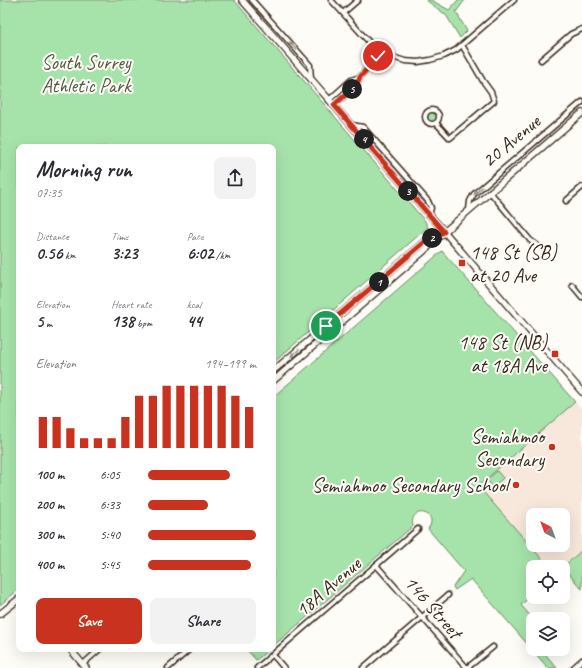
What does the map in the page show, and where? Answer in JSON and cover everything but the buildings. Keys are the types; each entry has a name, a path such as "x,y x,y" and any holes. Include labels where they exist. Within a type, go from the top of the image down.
{"street":[{"path":"242,0 581,389"},
{"path":"252,0 310,66 311,79"},
{"path":"332,0 380,53 405,61 418,62 444,56 456,50 514,0"},
{"path":"343,13 358,0"},
{"path":"541,60 571,34 582,29"},
{"path":"436,123 450,138 494,101 491,92 462,45"},
{"path":"334,105 356,86 360,77 380,53"},
{"path":"330,100 351,80 360,77"},
{"name":"20 Avenue","path":"469,210 470,201 474,194 582,102"},
{"name":"20 Avenue","path":"276,378 582,113"},
{"path":"566,201 582,187"},
{"path":"490,192 530,240 536,245"},
{"name":"20 Avenue","path":"276,369 426,241 444,232"},
{"path":"572,285 582,297"},
{"name":"18A Avenue","path":"257,668 418,529"},
{"name":"146 Street","path":"376,565 467,668"},
{"path":"363,668 448,595"},
{"path":"0,614 16,601"},
{"path":"467,668 493,647"},
{"path":"72,652 84,666 97,652"},
{"path":"168,668 187,652"},
{"path":"273,655 284,668"},
{"path":"573,668 582,660"}],"shaded area":[{"name":"Semiahmoo Secondary","path":"575,402 582,409 582,591 570,577 570,560 543,560 536,552 570,552 570,508 526,508 526,541 478,486"}],"green space":[{"name":"South Surrey Athletic Park","path":"0,0 234,0 425,221 428,227 276,360 276,144 16,144 16,592 0,605"},
{"path":"426,0 431,0 449,10 458,0 465,0 456,12 467,31 460,38 446,15"},
{"path":"351,83 353,83 353,85 338,98 336,98 336,96"},
{"path":"430,112 434,112 436,113 436,121 430,122 427,119 427,115"},
{"path":"442,251 575,402 478,486 526,541 526,552 536,552 543,560 526,560 526,600 521,605 527,612 526,643 471,579 455,590 453,587 464,571 428,529 431,523 428,515 419,513 415,515 413,519 413,526 276,643 276,394"},
{"path":"497,471 503,478 493,487 487,480"},
{"path":"582,550 582,589 570,575 570,561"},
{"path":"249,652 266,652 256,660"},
{"path":"538,656 547,656 557,668 548,668"}],"place":[{"name":"148 St (SB) at 20 Ave","path":"462,263"},
{"name":"148 St (NB) at 18A Ave","path":"555,354"},
{"name":"Semiahmoo Secondary","path":"552,447"},
{"name":"Semiahmoo Secondary School","path":"516,485"}],"route":[{"path":"326,326 426,241 444,232 334,105 356,86 360,77 378,56"}]}
